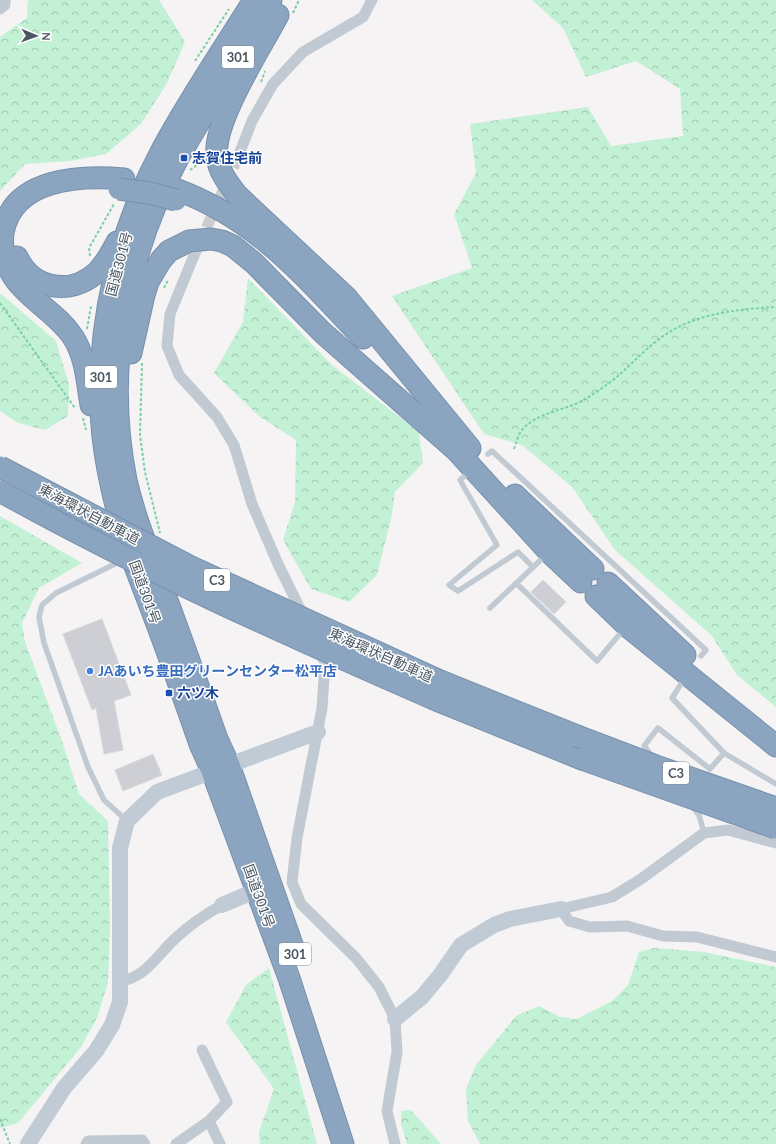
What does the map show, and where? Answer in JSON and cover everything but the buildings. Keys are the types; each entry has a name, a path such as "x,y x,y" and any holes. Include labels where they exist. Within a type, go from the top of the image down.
{"highway":[{"name":"国道301号","path":"254,0 187,107 154,167 130,224 115,276 105,328 101,381 102,429 107,464 122,527 132,556 200,744 221,768 308,992 356,1144"},
{"name":"国道301号","path":"271,0 166,180 153,209 137,253 124,311 117,386 122,457 140,527 217,739 221,768 257,890 292,986 343,1144"},
{"path":"288,10 234,97 221,126 218,136 217,156 222,174 243,200 346,298 460,446"},
{"path":"122,184 64,192 43,199 28,210 18,227 15,241 16,255 26,271 40,283 60,288 79,284 97,272 118,239 154,159 187,107"},
{"path":"122,527 102,462 86,372 80,350 62,324 15,279 5,259 2,238 4,228 11,212 24,197 42,187 75,179 122,184 149,193 177,195 223,223 268,257 460,446 555,545 587,576"},
{"path":"165,596 135,494 129,449 128,381 134,336 148,282 161,260 178,245 189,241 211,239 222,241 244,254 318,328 460,446"},
{"name":"東海環状自動車道","path":"0,467 191,568 437,690 582,759 776,828"},
{"name":"東海環状自動車道","path":"0,491 184,586 288,635 437,690 577,736 734,794 776,806"},
{"path":"776,730 602,590 627,626 776,746"}],"street":[{"path":"0,9 4,5 5,0"},
{"path":"238,157 252,121 273,84 303,52 363,17 372,0"},
{"path":"193,258 170,314 168,346 179,375 217,417 234,445 252,504 278,564 326,663 322,708 297,838 292,882 301,904 356,958 379,987 395,1019 397,1052 387,1111 395,1144"},
{"path":"28,1144 64,1088 96,1051 112,1026 120,1002 120,848 127,821 157,792 318,732"},
{"path":"395,1019 422,997 441,974 461,945 494,925 510,919 612,897 641,879 704,833 728,830 776,843"},
{"path":"121,981 132,979 146,970 178,935 206,914 222,905 257,890"},
{"path":"561,909 569,921 590,927 627,926 663,936 697,938 776,957"},
{"path":"176,1144 209,1121 227,1102 202,1050"},
{"path":"209,1121 220,1144"},
{"path":"86,1144 88,1141 142,1140 145,1144"}],"lane":[{"path":"488,454 492,451 706,650 700,656"},
{"path":"467,474 460,480 497,545 449,585 458,591 518,552 533,567"},
{"path":"490,608 555,545"},
{"path":"127,821 104,800 88,767 44,643 39,617 42,605 56,593 132,556"},
{"path":"516,583 597,661 627,626"},
{"path":"681,684 672,698 724,753 776,784"},
{"path":"669,777 644,746 658,728 710,769 724,753"},
{"path":"674,783 699,815 704,833"}],"path":[{"path":"288,10 300,0"},
{"path":"260,84 268,65"},
{"path":"160,293 168,282 168,276"},
{"path":"86,332 92,302"},
{"path":"0,303 84,420"},
{"path":"514,449 522,430 545,414 563,410 586,399 618,376 668,333 704,317 742,308 776,307"},
{"path":"142,359 140,435 145,472 162,540"},
{"path":"0,1119 10,1144"}],"green space":[{"path":"28,0 159,0 185,42 166,85 141,124 106,154 70,161 25,164 0,191 0,37 27,18"},
{"path":"532,0 776,0 776,707 737,675 712,636 615,550 572,487 522,445 484,434 392,296 472,268 454,214 476,173 470,124 588,107 611,146 683,136 680,89 636,61 586,77 563,28"},
{"path":"248,278 332,365 419,432 423,463 395,492 391,519 377,575 349,602 311,589 283,540 295,502 296,440 260,417 214,373 243,322"},
{"path":"0,293 56,341 69,385 68,416 45,430 18,423 0,411"},
{"path":"0,516 82,563 39,588 22,623 25,642 62,741 79,794 108,821 110,928 108,983 97,1018 81,1047 18,1123 0,1128"},
{"path":"654,948 704,952 776,967 776,1144 480,1144 468,1121 466,1089 476,1065 516,1016 539,1006 560,1017 577,1019 612,1001 628,985 639,952"},
{"path":"269,968 317,1144 260,1144 259,1132 274,1089 226,1022 246,985"},
{"path":"411,1110 441,1144 407,1144 401,1124 401,1111"}],"tunnel":[{"path":"193,258 238,157"}],"place":[{"name":"志賀住宅前","path":"184,158"},
{"name":"JAあいち豊田グリーンセンター松平店","path":"90,671"},
{"name":"六ツ木","path":"169,693"}]}
